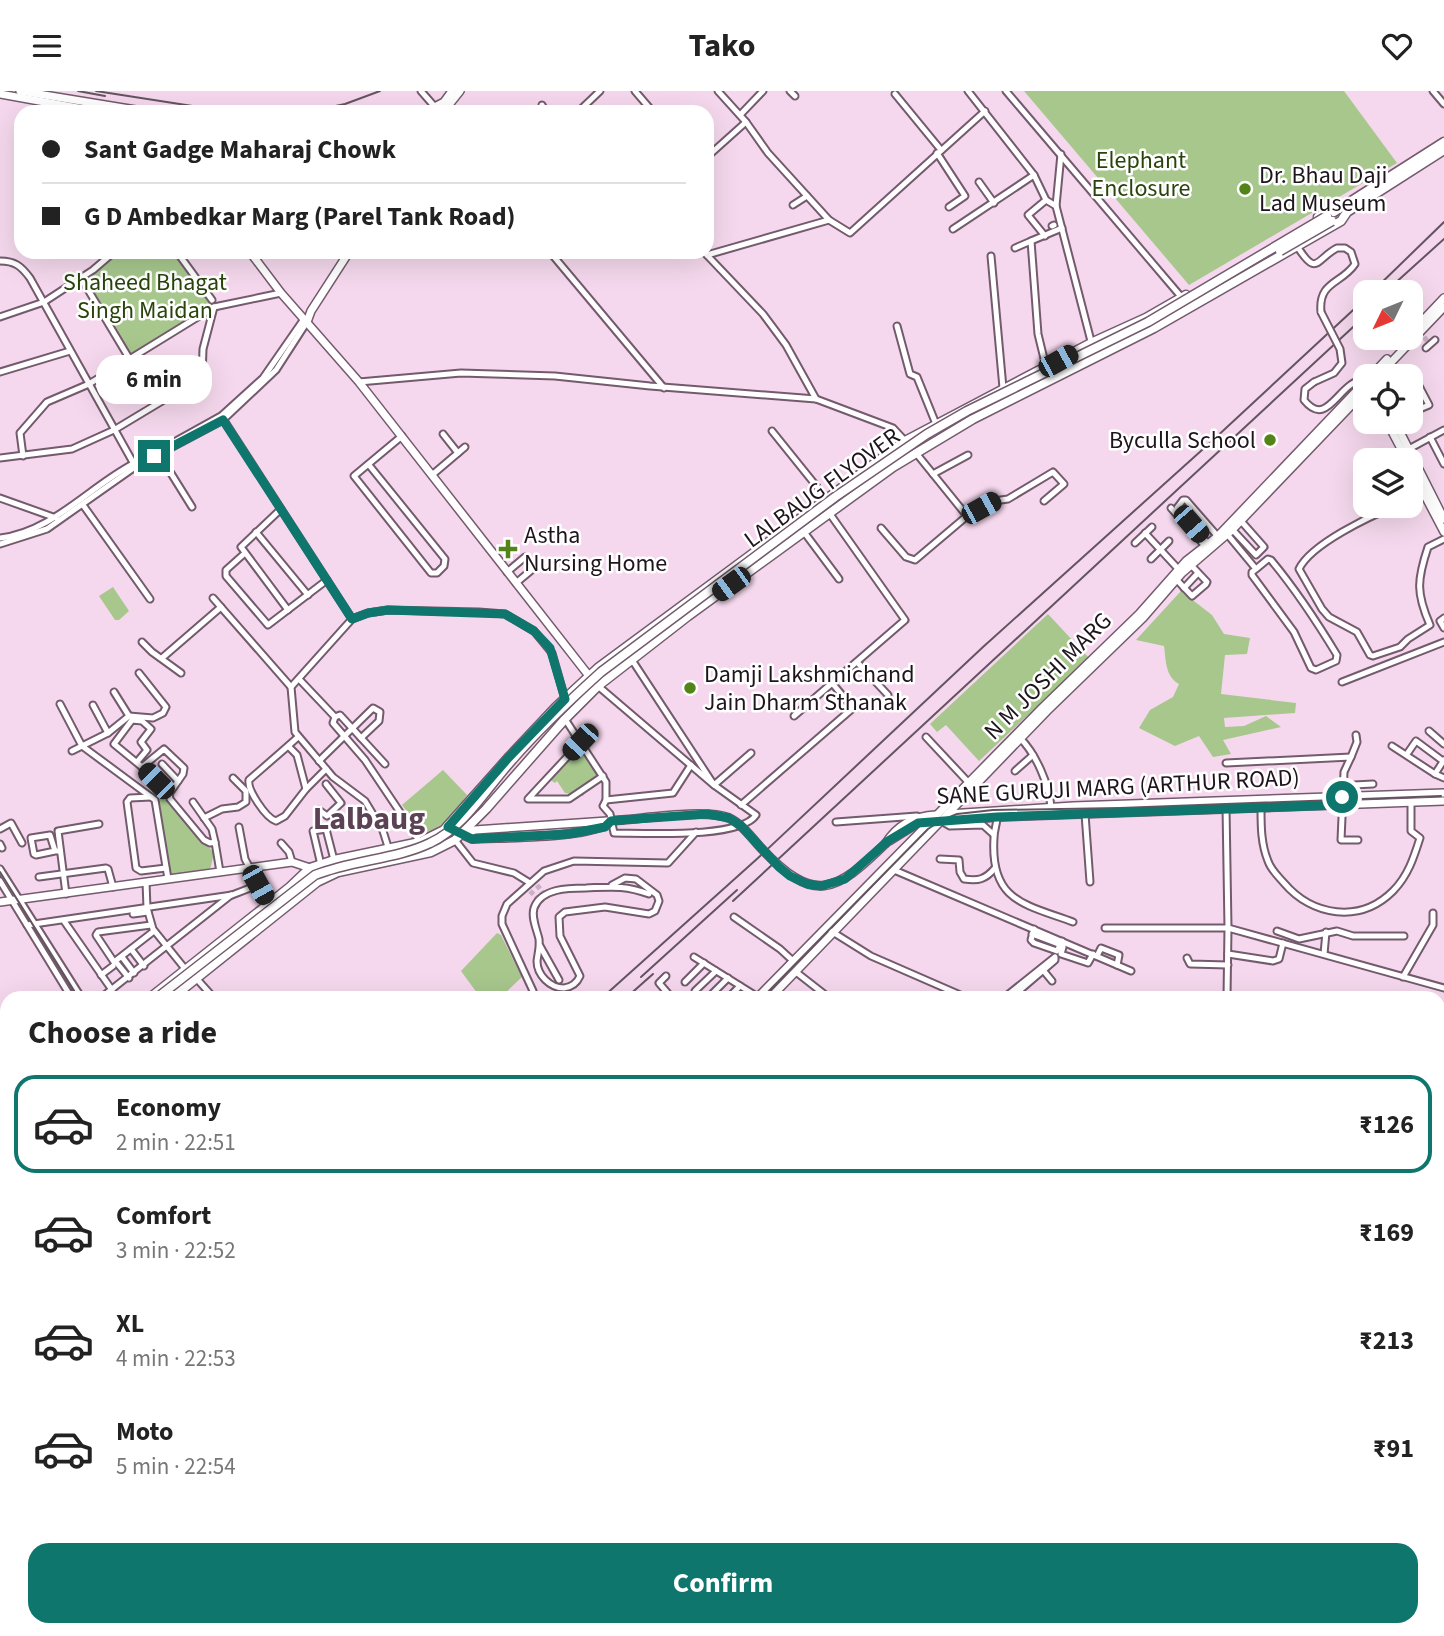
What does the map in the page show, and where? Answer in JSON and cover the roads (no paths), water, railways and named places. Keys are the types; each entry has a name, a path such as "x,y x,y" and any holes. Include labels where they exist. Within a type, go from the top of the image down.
{"highway":[{"path":"180,991 317,882 338,872 431,852 458,838 598,686 688,616 893,467 973,419 1154,328 1340,221 1342,211 1444,142"},
{"path":"159,991 310,869 334,860 420,842 448,827 556,707 589,676 905,441 1091,343 1146,318 1329,210 1342,211 1444,150"},
{"name":"LALBAUG FLYOVER","path":"168,991 318,877 338,869 430,846 450,835 563,711 604,673 888,462 969,413 1150,325 1342,211"}],"main road":[{"path":"20,91 105,105"},
{"path":"440,105 452,91"},
{"path":"446,105 453,101 460,91"},
{"path":"3,95 49,105"},
{"path":"56,97 61,105"},
{"path":"255,259 281,293 359,382 598,686"},
{"path":"306,320 308,308 342,259"},
{"path":"1423,326 1442,306"},
{"path":"1384,364 1399,350"},
{"path":"1389,364 1402,350"},
{"name":"N M JOSHI MARG","path":"764,991 793,961 895,870 962,794 1138,619 1188,563 1227,534 1353,398"},
{"path":"1423,485 1444,532"},
{"path":"1423,487 1444,519"},
{"name":"N M JOSHI MARG","path":"940,820 969,783 1018,737"},
{"name":"SANE GURUJI MARG (ARTHUR ROAD)","path":"1226,805 1261,808 1370,796 1444,793"},
{"path":"962,794 965,804 973,811"},
{"name":"SANE GURUJI MARG (ARTHUR ROAD)","path":"947,814 973,811 1021,812 1036,816 1185,806 1444,801"},
{"name":"SANE GURUJI MARG (ARTHUR ROAD)","path":"1036,816 1051,807 1090,811"},
{"name":"SANE GURUJI MARG (ARTHUR ROAD)","path":"919,819 997,817 1021,812"},
{"path":"448,827 458,838 472,839 569,834 605,827 611,821 708,814 729,818 740,825 790,876 807,884 821,886 845,879 887,842 919,819"},
{"path":"887,842 907,821 919,819"},
{"name":"SANE GURUJI MARG (ARTHUR ROAD)","path":"919,819 929,822 940,820"},
{"name":"N M JOSHI MARG","path":"777,991 796,972 829,930 929,822"},
{"path":"903,832 911,835 912,841"},
{"path":"0,902 292,862 310,869"}],"street":[{"path":"421,91 433,105"},
{"path":"585,105 600,91"},
{"path":"635,91 647,105"},
{"path":"718,91 746,122 768,153 829,220 850,233 985,111"},
{"path":"740,115 763,91"},
{"path":"968,91 1034,175 1046,200 1056,207"},
{"path":"1006,91 1190,307"},
{"path":"1433,91 1444,104"},
{"path":"896,92 939,152 965,196 949,207"},
{"path":"714,151 746,122"},
{"path":"1061,153 1055,227 1091,343 1098,354"},
{"path":"1059,176 1074,169"},
{"path":"953,229 1034,175"},
{"path":"979,182 994,204"},
{"path":"793,205 807,196"},
{"path":"1043,233 1027,215 1046,200"},
{"path":"714,252 829,220"},
{"path":"1015,248 1055,227"},
{"path":"1031,241 1038,334 1046,366"},
{"path":"1297,246 1306,259 1313,263 1320,262 1337,248 1345,248 1352,252 1355,264 1348,273 1326,288 1320,303 1321,311 1340,349 1342,363 1334,373 1306,389 1304,400 1315,410 1322,410 1332,404 1343,389 1353,384"},
{"path":"991,256 1003,388"},
{"path":"0,317 44,302 105,259"},
{"path":"182,259 212,300"},
{"path":"556,259 664,387"},
{"path":"710,259 763,314 786,345 816,399"},
{"path":"0,261 10,261 24,269 134,465"},
{"path":"81,278 129,359"},
{"path":"23,456 20,433 47,403 89,384 214,307 281,293"},
{"path":"0,458 72,449 114,430 202,377 203,349 214,307"},
{"path":"199,316 208,331"},
{"path":"3,541 40,527 83,505 134,465 222,418 263,378 306,320"},
{"path":"897,326 910,374 917,377 936,424"},
{"path":"0,372 70,351"},
{"path":"359,382 461,373 555,376 816,399 892,428 967,516"},
{"path":"1423,394 1429,405 1423,408"},
{"path":"57,519 134,465 222,418"},
{"path":"222,418 352,619"},
{"path":"1411,448 1444,430"},
{"path":"772,431 826,498"},
{"path":"443,434 458,453"},
{"path":"369,465 446,559 444,566 437,573 431,573 354,476 402,436"},
{"path":"1430,437 1441,452 1444,464"},
{"path":"432,475 465,447"},
{"path":"159,454 192,507"},
{"path":"933,474 968,455"},
{"path":"881,528 906,557 915,560 967,516 994,501 1008,499 1053,473 1064,484 1044,501"},
{"path":"1423,495 1427,493"},
{"path":"0,498 57,519"},
{"path":"1209,547 1177,507 1183,500 1254,555 1263,549 1263,546 1242,518"},
{"path":"83,505 150,600"},
{"path":"1171,508 1209,547"},
{"path":"281,509 241,545 288,611"},
{"path":"794,716 905,620 830,514"},
{"path":"1364,518 1308,557 1299,569 1322,609 1338,623 1357,632 1373,656 1400,647 1430,625 1421,605 1419,575 1428,547 1444,538"},
{"path":"1135,543 1152,527"},
{"path":"1227,534 1248,529"},
{"path":"256,532 308,595"},
{"path":"804,532 839,579"},
{"path":"1145,534 1180,571"},
{"path":"1227,534 1256,569"},
{"path":"1150,559 1169,541"},
{"path":"245,553 226,570 226,576 268,625 327,580"},
{"path":"507,572 525,557"},
{"path":"1268,559 1271,560 1294,587 1337,655 1336,660 1316,670 1311,668 1294,632 1252,575 1256,569 1268,559"},
{"path":"1174,578 1192,597 1206,584 1188,563"},
{"path":"516,583 534,568"},
{"path":"1184,588 1198,573"},
{"path":"213,598 291,687 296,735 333,777 365,801 383,831 389,850"},
{"path":"162,658 222,607"},
{"path":"291,687 352,619 368,613 388,610 505,614 534,631 550,648 565,699"},
{"path":"1444,618 1440,621 1444,628"},
{"path":"142,642 181,673"},
{"path":"1342,682 1444,642"},
{"path":"632,660 714,785"},
{"path":"857,662 888,695"},
{"path":"72,751 108,733 128,716 153,718 166,710 166,706 139,673"},
{"path":"299,678 335,717"},
{"path":"741,805 853,708 832,683"},
{"path":"565,719 606,782 604,809 610,814 614,833 731,829 752,820 755,815 714,785 598,686"},
{"path":"114,692 128,716"},
{"path":"60,703 82,746 155,800 168,879"},
{"path":"93,705 108,733"},
{"path":"319,761 373,708 380,712 379,721 361,738"},
{"path":"335,717 340,715 385,764"},
{"path":"335,717 333,722 365,760 420,842"},
{"path":"140,765 147,750 141,742 150,730 142,721 132,720 113,743 169,794 170,799 204,840 215,842"},
{"path":"1429,731 1444,744"},
{"path":"296,735 288,746 250,780 249,790 259,801 264,814 276,821 281,820 326,769"},
{"path":"1356,735 1357,743 1344,772 1341,841 1357,840"},
{"path":"926,737 969,783"},
{"path":"1018,737 1033,755 1048,789 1051,807"},
{"path":"1407,754 1416,741 1444,761 1436,774"},
{"path":"580,742 528,799 569,799 603,776"},
{"path":"288,746 298,755 306,789"},
{"path":"1392,746 1444,778"},
{"path":"140,765 163,749 166,750 184,768 169,794"},
{"path":"714,785 751,753"},
{"path":"1015,771 1033,755"},
{"path":"1226,763 1350,757"},
{"path":"162,764 178,781"},
{"path":"606,800 673,793 691,765"},
{"path":"319,810 327,816 341,803 325,785 333,777"},
{"path":"204,818 246,802 247,791 233,778"},
{"path":"1354,785 1371,784 1370,796"},
{"path":"1024,793 1048,789"},
{"path":"151,797 130,799 127,802 136,868 141,871 166,868"},
{"path":"193,802 212,829 220,872"},
{"path":"1261,808 1262,841 1272,869 1298,898 1325,911 1341,912 1357,911 1381,900 1402,880 1411,865 1420,838 1411,831 1411,803"},
{"path":"1226,805 1227,991"},
{"path":"1090,811 1090,882"},
{"path":"997,817 993,834 995,868 1004,889 1020,902 1073,922"},
{"path":"836,823 919,819"},
{"path":"940,820 950,826 983,825 993,834"},
{"path":"0,829 12,824 22,843"},
{"path":"57,851 59,830 99,824"},
{"path":"239,827 245,859 269,904"},
{"path":"321,865 313,831 327,830 334,860"},
{"path":"533,991 502,923 507,904 544,871 574,861 668,863 696,832"},
{"path":"57,851 34,855 31,838 50,835 57,851 63,873 66,894"},
{"path":"458,838 473,863 514,873 531,885"},
{"path":"281,842 289,852 292,862"},
{"path":"940,859 959,860 964,879 979,880 995,868"},
{"path":"887,867 1033,932 1131,971"},
{"path":"39,877 108,868 113,887"},
{"path":"0,869 16,901"},
{"path":"540,946 537,965 549,985 570,987 578,981 580,976 560,936 559,917 565,912 605,907 649,914 655,911 659,901 654,892 636,879 625,878 612,885"},
{"path":"0,881 77,991"},
{"path":"146,882 152,926 186,970"},
{"path":"31,924 148,910 232,895 258,885"},
{"path":"559,980 540,946 534,915 534,907 543,893 612,885 631,887 649,894"},
{"path":"64,921 112,990 232,895"},
{"path":"133,912 135,925 152,926"},
{"path":"1403,977 1433,925 1433,913"},
{"path":"734,917 793,961"},
{"path":"31,924 68,991"},
{"path":"101,975 132,950 152,926"},
{"path":"128,976 112,962 96,933 152,926"},
{"path":"1105,928 1228,928 1441,987 1440,978"},
{"path":"829,930 871,956 951,991"},
{"path":"1277,931 1299,939 1337,931 1353,936 1405,936"},
{"path":"1033,932 1032,942 1057,951 1062,943"},
{"path":"1324,954 1326,932"},
{"path":"1298,947 1299,939"},
{"path":"1062,943 1063,955 1088,963 1095,955"},
{"path":"1225,955 1273,961 1279,959 1283,943"},
{"path":"132,950 143,964"},
{"path":"694,957 748,991"},
{"path":"123,958 128,976"},
{"path":"1187,958 1190,964 1225,965"},
{"path":"685,982 704,963"},
{"path":"1016,991 1041,969 1052,981"},
{"path":"695,991 716,971"},
{"path":"796,972 820,991"},
{"path":"666,976 659,983 666,991"},
{"path":"196,978 208,991"},
{"path":"715,991 727,978"},
{"path":"735,991 740,986"}],"tunnel":[{"path":"1424,337 1429,343"},
{"path":"537,885 542,892"},
{"path":"530,891 536,897"}],"railway":[{"path":"78,91 105,96"},
{"path":"96,91 186,105"},
{"path":"340,105 380,91"},
{"path":"1384,280 1444,222"},
{"path":"1399,280 1444,239"},
{"path":"610,991 758,858 983,647 1353,310"},
{"path":"733,901 1353,327"},
{"path":"769,991 928,829 957,814 993,810 1441,796"},
{"path":"0,872 74,991"},
{"path":"641,977 737,890"},
{"path":"634,991 653,974"}],"place":[{"name":"Dr. Bhau Daji Lad Museum","path":"1245,189"},
{"name":"Byculla School","path":"1270,440"},
{"name":"Astha Nursing Home","path":"508,549"},
{"name":"Damji Lakshmichand Jain Dharm Sthanak","path":"690,688"}],"district":[{"name":"Lalbaug","path":"369,819"}],"park label":[{"name":"Elephant Enclosure","path":"1141,174"},
{"name":"Shaheed Bhagat Singh Maidan","path":"145,296"}]}
